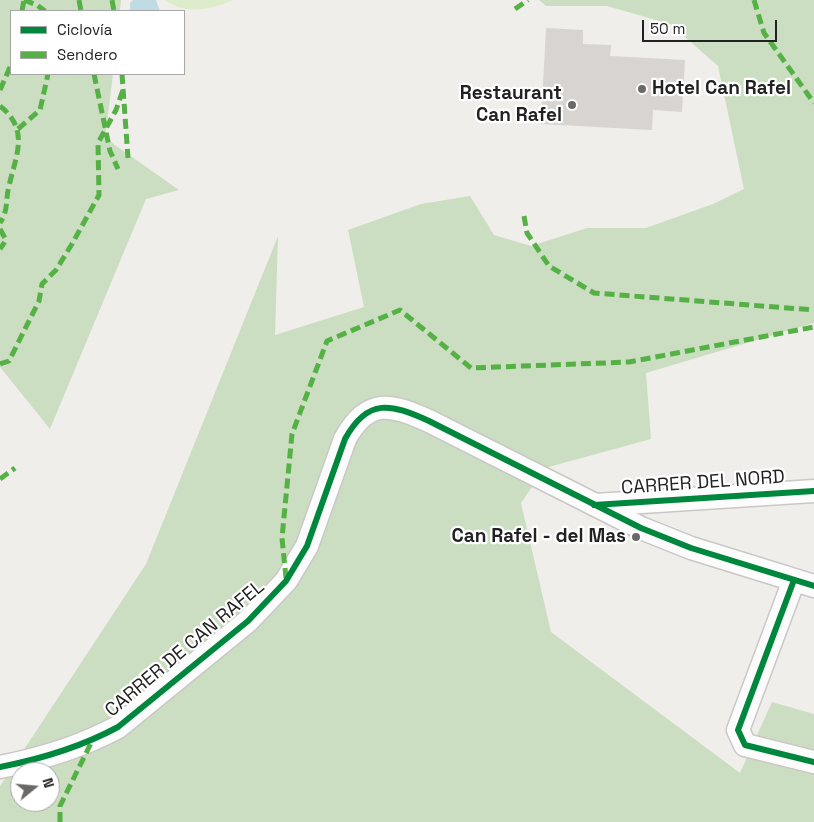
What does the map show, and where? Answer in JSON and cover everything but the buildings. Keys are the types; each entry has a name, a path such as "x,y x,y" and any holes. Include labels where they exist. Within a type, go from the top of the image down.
{"street":[{"name":"CARRER DE CAN RAFEL","path":"0,767 31,761 92,741 118,727 265,605 286,580 307,546 345,438 354,422 363,414 378,408 393,407 407,411 641,528 683,544 804,583"},
{"name":"CARRER DEL NORD","path":"594,505 814,491"},
{"path":"804,583 738,730 745,745 814,762"}],"green space":[{"path":"0,0 121,0 120,10 10,10 10,75 113,75 105,138 179,190 146,199 50,429 0,367"},
{"path":"166,0 233,0 208,8 190,9 174,5"},
{"path":"539,0 814,0 814,323 646,373 651,439 545,468 521,503 551,632 740,773 772,702 814,714 814,822 0,822 0,786 10,771 10,812 60,812 60,762 16,762 146,564 278,236 275,335 364,307 348,230 421,204 470,196 494,235 531,246 587,228 646,228 713,204 744,189 718,66 670,24 607,6 546,6"}],"water":[{"path":"133,0 156,0 160,10 130,10 130,3"}],"marked path":[{"path":"24,0 44,10"},
{"path":"22,10 24,0"},
{"path":"79,0 81,10"},
{"path":"112,0 114,10"},
{"path":"515,9 528,0"},
{"path":"754,0 764,33 814,103"},
{"path":"0,90 10,67"},
{"path":"18,129 40,110 48,75"},
{"path":"94,75 110,151 118,169"},
{"path":"122,75 128,158"},
{"path":"0,364 9,361 39,301 42,284 56,270 99,195 98,143 116,110 123,90"},
{"path":"0,106 15,124 18,134 17,153 8,191 6,209 0,223"},
{"path":"524,216 527,233 549,266 594,293 814,310"},
{"path":"0,229 6,240 0,249"},
{"path":"286,578 282,538 292,434 327,341 400,310 471,368 629,362 814,327"},
{"path":"0,479 15,468"},
{"path":"60,822 60,806 92,741"}],"cycle path":[{"path":"0,767 60,752 90,741 118,727 248,621 286,581 307,546 345,439 362,416 372,410 392,408 415,415 641,528 691,548 814,586"},
{"path":"594,505 814,491"},
{"path":"794,580 738,730 745,745 814,762"}],"place":[{"name":"Hotel Can Rafel","path":"642,89"},
{"name":"Restaurant Can Rafel","path":"572,105"},
{"name":"Can Rafel - del Mas","path":"636,537"}]}
